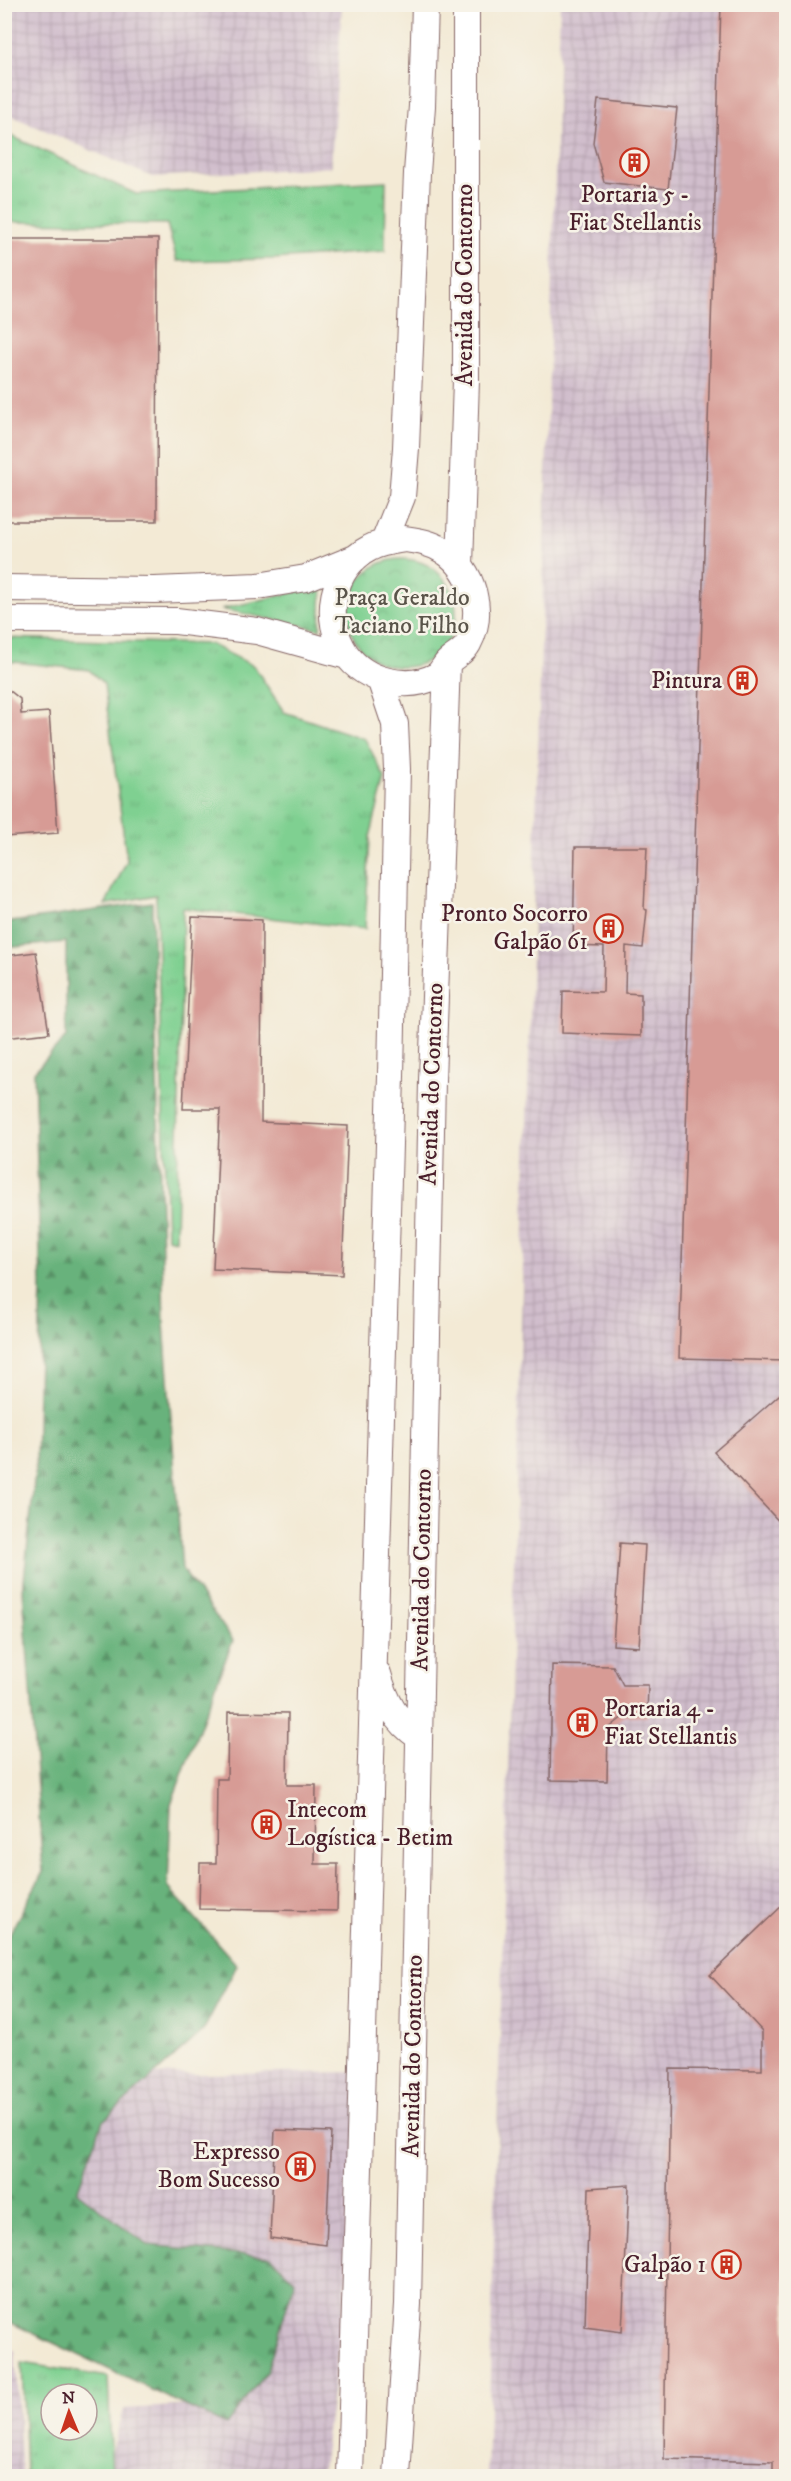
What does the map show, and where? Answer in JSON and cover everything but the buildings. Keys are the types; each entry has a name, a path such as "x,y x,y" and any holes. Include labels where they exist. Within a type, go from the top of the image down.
{"street":[{"name":"Avenida do Contorno","path":"384,542 402,497 406,448 417,173 422,106 424,4"},
{"name":"Avenida do Contorno","path":"460,565 465,380 466,4"},
{"path":"4,588 154,590 258,586 306,578 355,558 384,542 405,539 425,542 444,551 460,565 471,584 476,604 475,626 468,646 447,663 438,675 420,682 400,683 380,680 362,670 347,656 336,638 332,616 334,595 341,575 355,558"},
{"path":"4,620 176,621 257,631 347,656"},
{"name":"Avenida do Contorno","path":"397,2476 408,2304 432,1080 447,663"},
{"name":"Avenida do Contorno","path":"350,2476 397,769 395,724 380,680"},
{"path":"374,1659 383,1691 394,1713 405,1727 419,1737"}],"shaded area":[{"path":"5,4 342,5 331,167 152,177 5,113"},
{"path":"560,5 786,5 786,2476 487,2476"},
{"name":"Expresso Bom Sucesso","path":"375,2072 321,2476 105,2476 124,2409 227,2403 88,2247 49,2174 120,2075"},
{"path":"15,2350 22,2476 5,2476 5,2352"}],"green space":[{"path":"5,133 136,194 386,181 385,251 275,259 177,261 167,224 5,222"},
{"name":"Praça Geraldo Taciano Filho","path":"402,559 423,564 440,575 451,592 456,613 451,634 440,651 423,662 402,667 381,662 364,651 353,634 348,613 353,592 364,575 381,564"},
{"path":"322,586 320,629 221,609"},
{"path":"5,638 210,644 254,666 284,712 365,739 385,778 370,837 365,929 183,908 176,1240 167,1238 156,895 105,905 127,861 104,684 89,670 5,661"},
{"path":"152,902 164,1323 182,1569 233,1640 171,1804 168,1887 237,1965 203,2031 103,2121 77,2192 148,2245 270,2257 295,2280 267,2371 226,2425 5,2320 5,1942 43,1872 23,1590 36,1462 41,1286 34,1072 66,1037 66,942 5,948 5,923"},
{"path":"22,2363 108,2377 112,2476 26,2476"}],"place":[{"name":"Portaria 5 - Fiat Stellantis","path":"635,162"},
{"name":"Pintura","path":"743,681"},
{"name":"Pronto Socorro Galpão 61","path":"609,928"},
{"name":"Portaria 4 - Fiat Stellantis","path":"583,1723"},
{"name":"Intecom Logística - Betim","path":"266,1824"},
{"name":"Expresso Bom Sucesso","path":"301,2166"},
{"name":"Galpão 1","path":"727,2265"}]}
